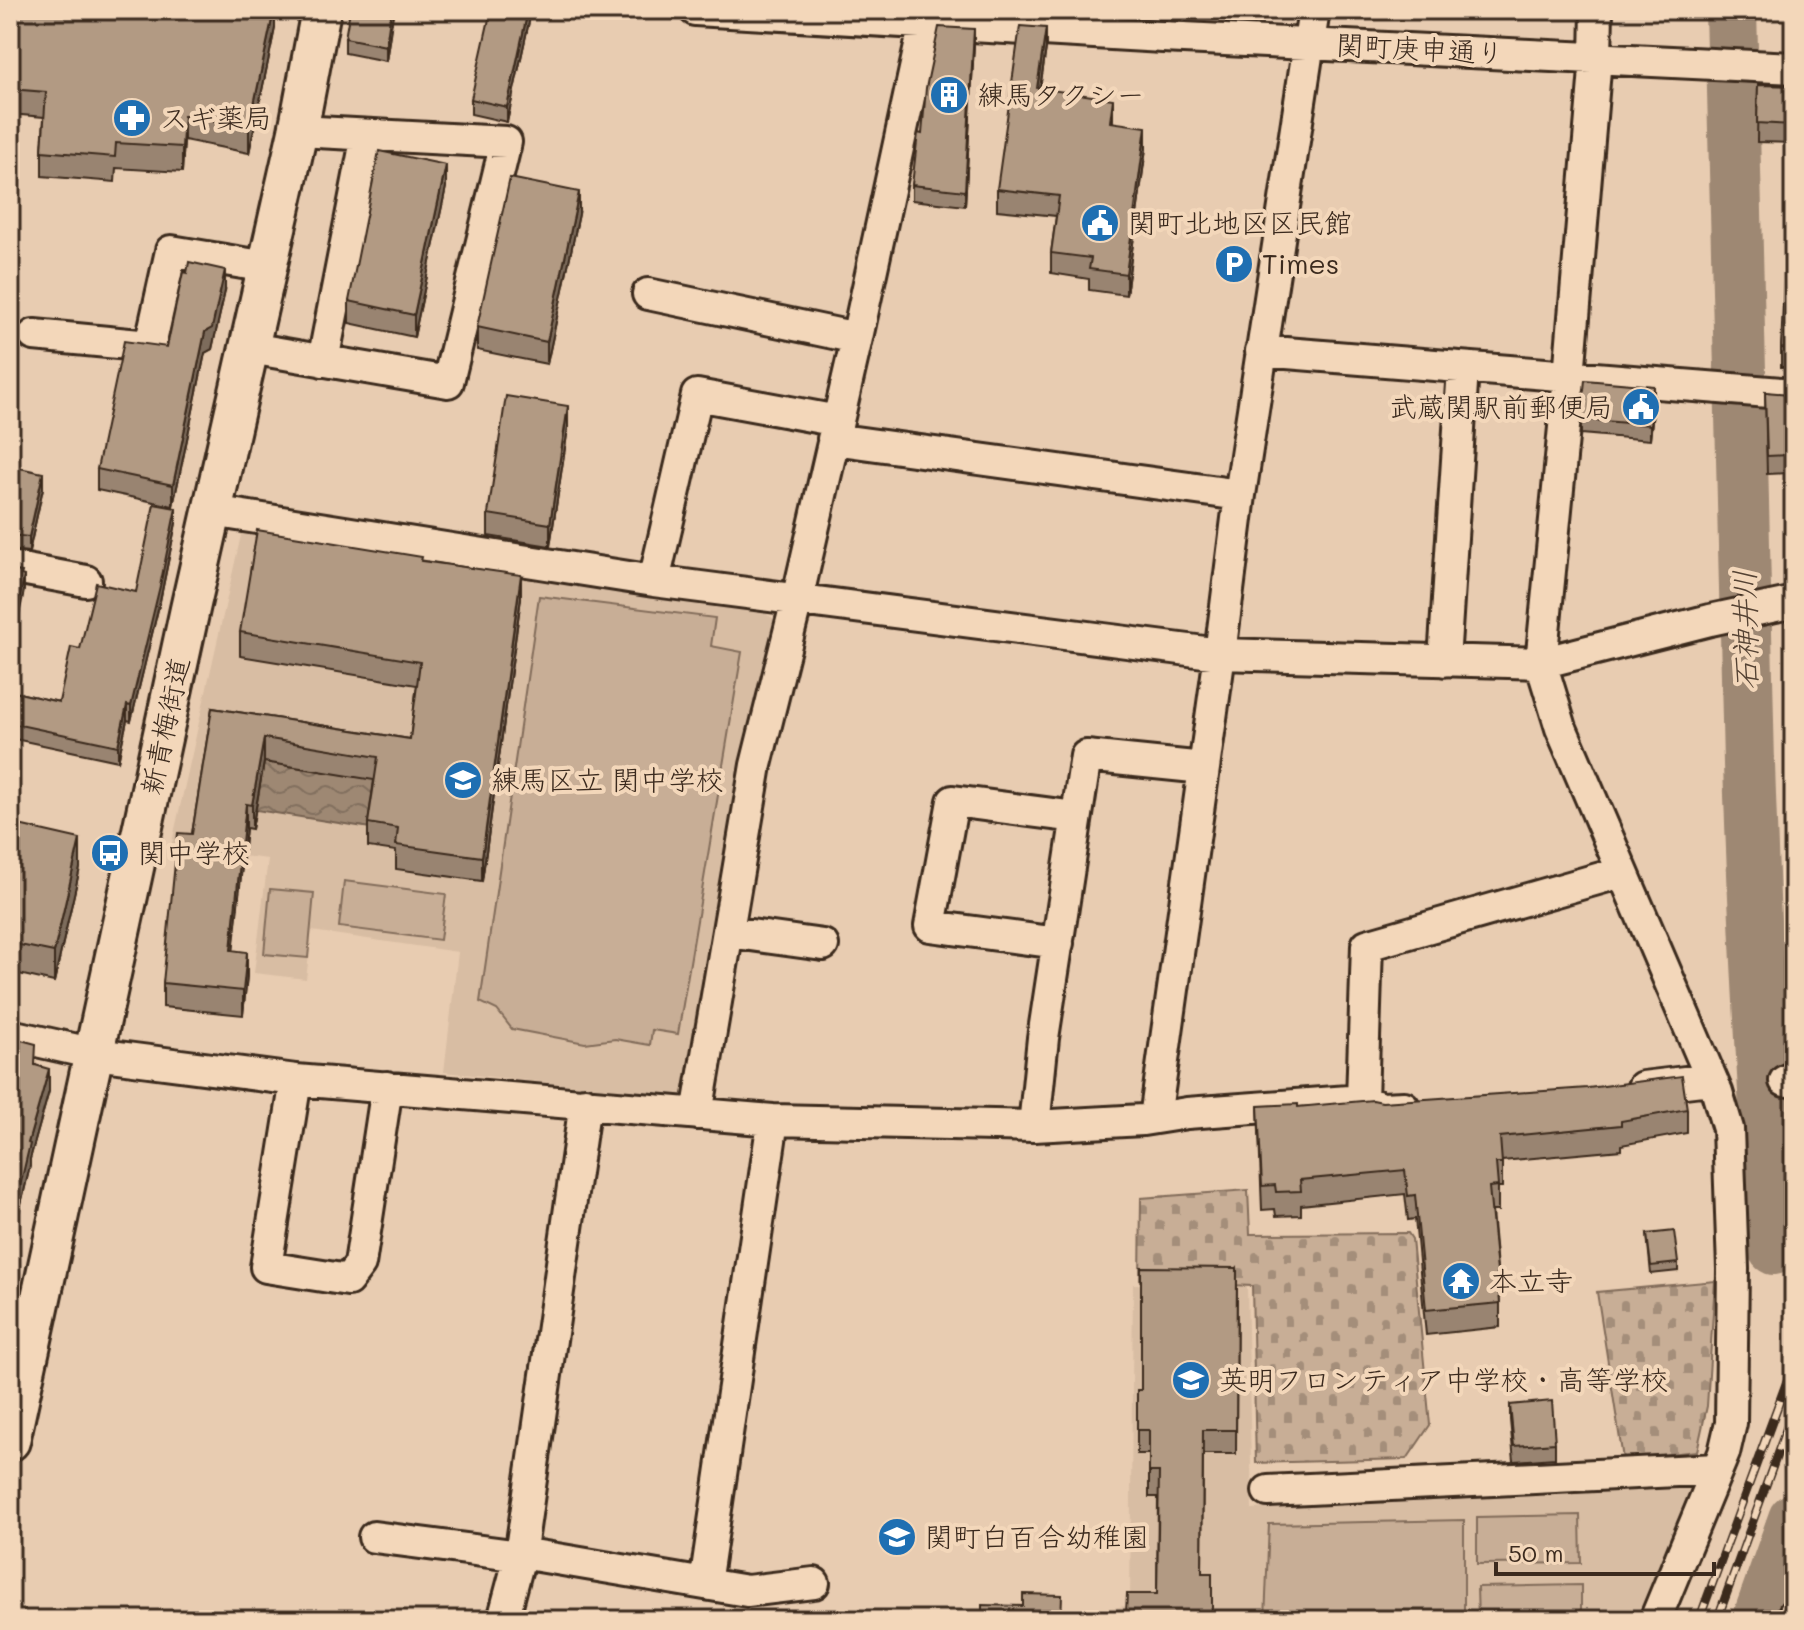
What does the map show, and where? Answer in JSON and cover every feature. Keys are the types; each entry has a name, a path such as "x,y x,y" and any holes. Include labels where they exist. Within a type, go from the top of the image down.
{"main road":[{"name":"新青梅街道","path":"10,1441 212,511 298,131 321,10"}],"street":[{"name":"関町庚申通り","path":"695,10 777,12 925,23 1162,23 1309,43 1794,68"},
{"path":"1155,1118 1240,495 1314,10"},
{"path":"1597,10 1596,58 1569,376 1541,663 1561,728 1717,1092 1728,1129 1733,1269 1731,1423 1724,1453 1655,1620"},
{"path":"697,1114 756,765 857,338 925,23"},
{"path":"250,348 448,382 506,142 298,131"},
{"path":"323,361 367,135"},
{"path":"34,335 150,346 171,251 267,267"},
{"path":"648,294 857,338"},
{"path":"1261,351 1794,394"},
{"path":"1444,661 1463,368"},
{"path":"654,581 697,395 835,430 1240,495"},
{"path":"212,511 654,581 1220,654 1541,663 1794,602"},
{"path":"10,567 86,581"},
{"path":"1034,1126 1043,1038 1086,756 1204,768"},
{"path":"1058,943 930,926 953,801 1076,817"},
{"path":"1362,1100 1367,945 1622,872"},
{"path":"729,932 823,945"},
{"path":"10,1035 95,1054 296,1080 773,1120 1034,1126 1362,1100 1381,1108 1429,1105"},
{"path":"1618,1090 1710,1079"},
{"path":"296,1080 266,1267 348,1280 360,1264 387,1087"},
{"path":"503,1620 520,1556 585,1103"},
{"path":"705,1584 773,1120"},
{"path":"1268,1491 1717,1469"},
{"path":"374,1537 520,1556 533,1555 747,1591 814,1583"}],"shaded area":[{"name":"練馬区立 関中学校","path":"242,531 761,611 776,620 728,831 685,1097 444,1072 458,952 312,931 306,979 254,973 268,859 171,847"},
{"name":"英明フロンティア中学校・高等学校","path":"1133,1284 1247,1287 1252,1509 1690,1487 1638,1620 1044,1620 1130,1605"}],"green space":[{"path":"539,596 715,618 711,646 742,652 678,1034 652,1030 650,1045 615,1039 585,1043 512,1029 497,1010 480,1002"},
{"path":"344,881 446,894 440,940 339,927"},
{"path":"270,889 314,893 308,958 264,954"},
{"path":"1248,1190 1250,1234 1408,1233 1412,1239 1430,1425 1407,1459 1256,1463 1252,1286 1140,1281 1141,1198"},
{"path":"1715,1281 1707,1406 1697,1451 1623,1459 1597,1292"},
{"path":"1580,1515 1581,1563 1477,1564 1477,1517"},
{"path":"1464,1520 1464,1620 1265,1620 1269,1524"},
{"path":"1581,1585 1581,1620 1478,1620 1477,1587"}],"water":[{"path":"264,762 378,780 371,828 256,810"}],"building":[{"path":"10,10 274,10 249,128 184,115 182,147 116,143 115,157 42,151 46,92 10,89"},
{"path":"350,10 391,10 386,46 345,38"},
{"path":"491,10 528,10 507,107 471,99"},
{"path":"1020,26 1046,28 1037,88 1113,99 1110,122 1146,127 1126,274 1089,269 1091,258 1051,253 1059,196 997,189"},
{"name":"練馬タクシー","path":"939,27 974,29 965,191 912,185 918,133 922,134 926,88"},
{"path":"1758,85 1794,86 1794,125 1757,123"},
{"path":"379,151 446,165 414,315 349,301"},
{"path":"510,178 579,192 547,342 477,327"},
{"path":"1787,215 1794,215 1794,349 1781,348"},
{"path":"189,262 225,270 212,328 205,332 173,485 97,469 124,341 167,347 183,272 187,273"},
{"path":"1585,380 1654,386 1650,425 1581,419"},
{"path":"1765,392 1794,397 1794,563 1788,455 1767,456"},
{"path":"506,396 568,406 550,524 488,514"},
{"path":"10,466 43,473 29,537 10,535"},
{"path":"154,504 176,508 131,706 127,705 118,746 10,723 10,691 59,702 71,647 80,649 96,583 136,592"},
{"path":"257,530 422,557 421,561 521,575 482,857 396,845 398,828 368,823 378,757 264,738 252,805 246,804 231,950 247,952 243,991 163,983 178,833 192,834 212,708 410,739 420,662 240,632"},
{"path":"10,570 22,572 24,576 10,643"},
{"path":"10,823 80,839 54,952 10,943"},
{"path":"10,1037 36,1044 35,1065 49,1069 28,1143 12,1220 10,1220"},
{"path":"1682,1076 1687,1109 1621,1121 1621,1125 1500,1137 1502,1163 1496,1163 1498,1186 1489,1187 1500,1303 1426,1310 1415,1195 1408,1196 1405,1170 1300,1180 1301,1191 1276,1192 1275,1185 1262,1186 1258,1106 1298,1104 1298,1107 1588,1088"},
{"path":"1674,1231 1678,1263 1651,1266 1647,1234"},
{"path":"1141,1267 1237,1268 1236,1430 1203,1430 1202,1573 1212,1573 1212,1620 1105,1620 1105,1613 1126,1613 1127,1594 1157,1594 1159,1472 1149,1472 1149,1430 1137,1430 1137,1390 1141,1390"},
{"path":"1552,1401 1555,1443 1514,1446 1510,1405"},
{"path":"1023,1594 1062,1595 1061,1620 982,1620 982,1605 1023,1606"}],"waterway":[{"name":"石神井川","path":"1731,10 1751,825 1774,1249"},
{"name":"石神井川","path":"1758,1620 1794,1519"}],"railway":[{"path":"1699,1620 1794,1362"},
{"path":"1717,1620 1794,1408"}],"place":[{"name":"練馬タクシー","path":"949,95"},
{"name":"スギ薬局","path":"132,118"},
{"name":"関町北地区区民館","path":"1100,223"},
{"name":"Times","path":"1234,264"},
{"name":"武蔵関駅前郵便局","path":"1641,407"},
{"name":"練馬区立 関中学校","path":"463,780"},
{"name":"関中学校","path":"110,853"},
{"name":"本立寺","path":"1461,1281"},
{"name":"英明フロンティア中学校・高等学校","path":"1191,1380"},
{"name":"関町白百合幼稚園","path":"897,1537"}]}
